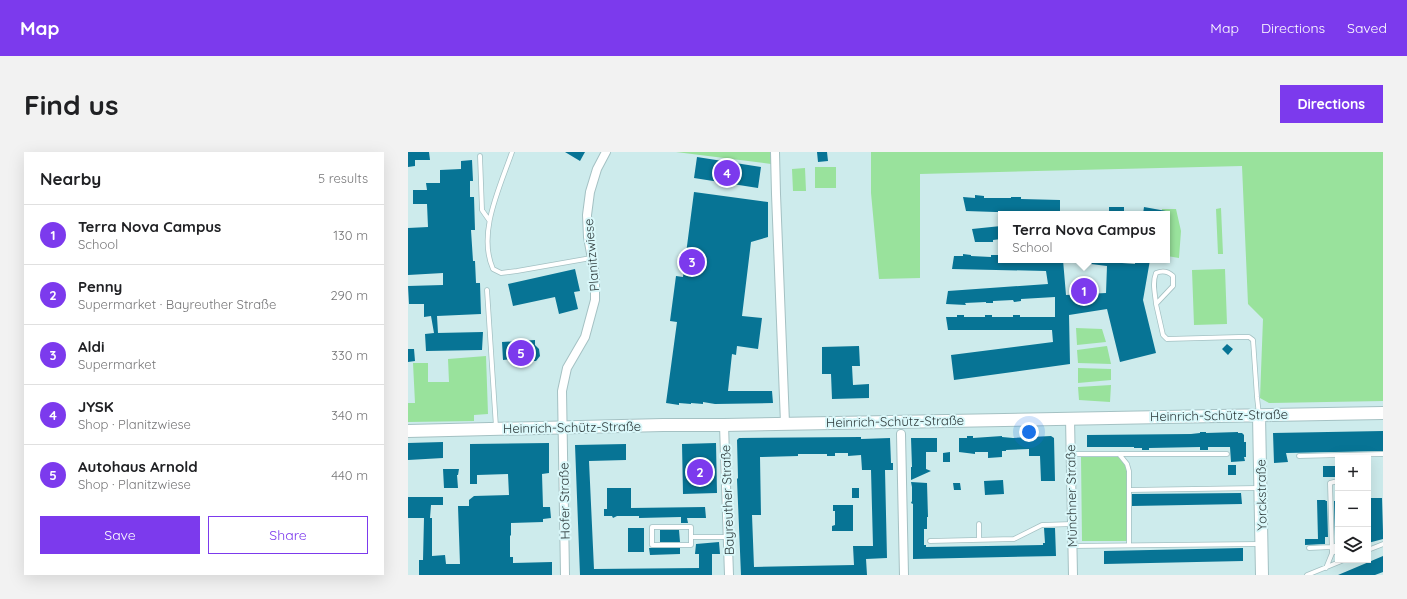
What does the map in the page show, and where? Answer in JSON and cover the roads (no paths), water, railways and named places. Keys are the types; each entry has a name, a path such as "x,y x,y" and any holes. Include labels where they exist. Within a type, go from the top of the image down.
{"main road":[{"name":"Heinrich-Schütz-Straße","path":"408,431 1383,413"},
{"name":"Yorckstraße","path":"1259,415 1262,575"}],"street":[{"name":"Planitzwiese","path":"562,427 562,390 567,368 585,337 596,300 595,275 587,215 590,192 597,169 606,152"},
{"path":"775,152 784,424"},
{"name":"Münchner Straße","path":"1070,418 1073,575"},
{"name":"Bayreuther Straße","path":"724,425 729,575"},
{"name":"Hofer Straße","path":"562,427 565,575"},
{"path":"901,434 904,575"}],"lane":[{"path":"512,152 489,220 488,251 489,261 493,269 501,273 592,258"},
{"path":"480,156 482,210 489,220"},
{"path":"1156,304 1173,286 1174,276 1168,272 1160,271 1156,273 1154,279 1156,304 1163,335 1167,339 1249,337 1253,340 1256,397 1259,415"},
{"path":"487,290 496,429"},
{"path":"1071,454 1226,454"},
{"path":"1119,454 1123,458 1129,471 1129,545"},
{"path":"1299,456 1383,454"},
{"path":"1332,552 1330,483 1335,482"},
{"path":"1129,490 1260,488"},
{"path":"978,524 979,540"},
{"path":"930,541 1014,539 1042,525 1072,524"},
{"path":"652,527 690,527 691,537 691,545 652,545 652,527"},
{"path":"691,537 728,537"},
{"path":"1072,546 1262,544"},
{"path":"1371,549 1383,544"},
{"path":"1308,548 1332,546"},
{"path":"1326,568 1335,546"},
{"path":"1309,575 1337,563"}],"place":[{"name":"JYSK","path":"727,173"},
{"name":"Aldi","path":"692,262"},
{"name":"Terra Nova Campus","path":"1084,291"},
{"name":"Autohaus Arnold","path":"521,353"},
{"name":"Penny","path":"700,472"}]}
